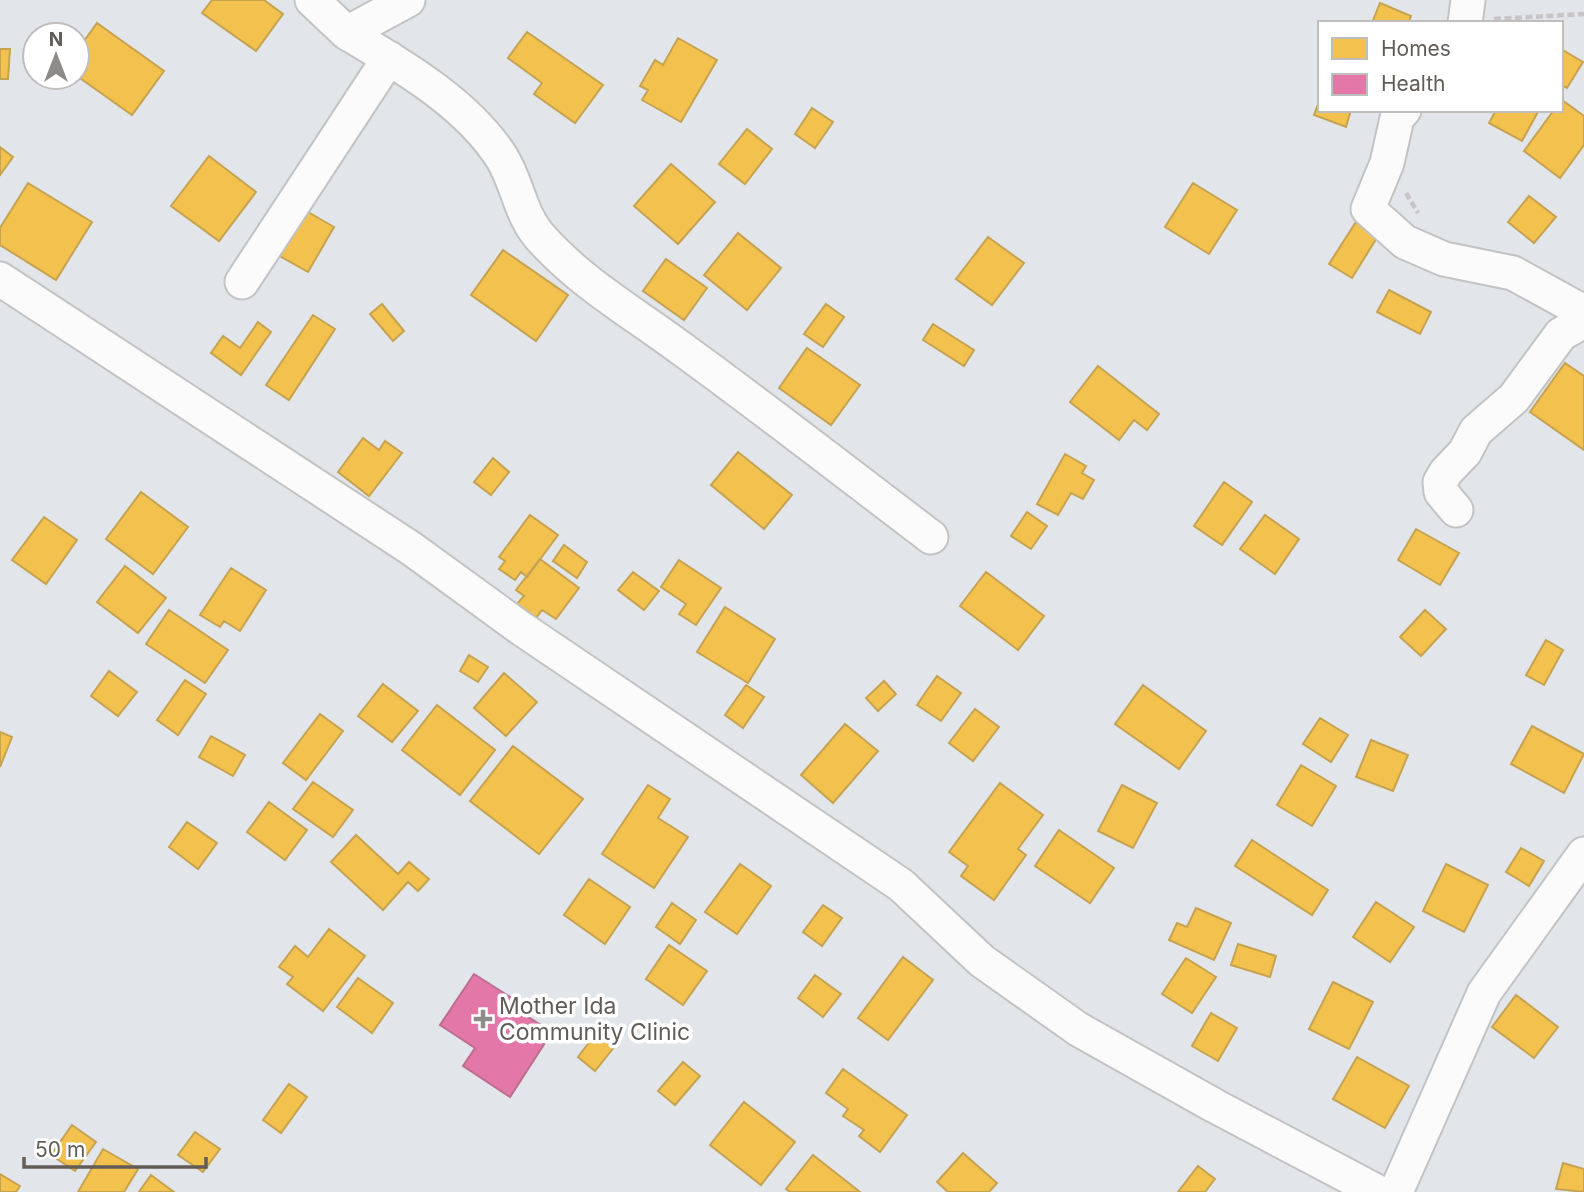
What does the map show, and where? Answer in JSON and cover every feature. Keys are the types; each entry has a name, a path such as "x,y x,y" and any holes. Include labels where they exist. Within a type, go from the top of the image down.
{"street":[{"path":"312,0 347,33 389,58 464,113 491,141 512,173 518,202 540,237 598,289 931,537"},
{"path":"347,33 408,0"},
{"path":"243,282 389,58"},
{"path":"1402,112 1397,118 1387,163 1368,209 1405,242 1444,259 1513,273 1584,312"},
{"path":"0,279 411,549 522,629 901,884 982,961 1078,1029 1378,1192"},
{"path":"1456,510 1441,492 1440,482 1446,472 1465,452 1476,431 1514,398 1561,334 1584,321"},
{"path":"1396,1192 1484,993 1584,854"}],"path":[{"path":"1466,15 1584,14"}],"building: Homes":[{"path":"212,0 264,0 283,14 256,51 202,13"},
{"path":"1380,3 1411,16 1409,21 1373,21"},
{"path":"97,23 164,71 132,115 91,86 91,31"},
{"path":"527,32 603,85 575,123 534,94 542,83 508,58"},
{"path":"678,38 717,60 681,122 642,100 648,90 640,86 655,60 663,65"},
{"path":"0,49 10,49 8,79 0,79"},
{"path":"1563,50 1583,62 1567,88 1563,86"},
{"path":"1563,101 1584,116 1584,145 1560,178 1524,151 1553,112 1563,112"},
{"path":"1318,104 1318,112 1350,112 1346,127 1314,115"},
{"path":"812,108 833,122 815,148 795,134"},
{"path":"1495,112 1538,112 1522,141 1489,123"},
{"path":"747,129 772,149 745,184 719,164"},
{"path":"0,147 13,157 0,175"},
{"path":"209,156 256,192 219,241 171,206"},
{"path":"671,164 715,202 678,244 634,206"},
{"path":"28,183 92,222 56,280 0,245 0,228"},
{"path":"1193,183 1237,210 1209,254 1165,227"},
{"path":"1529,196 1556,217 1534,243 1508,222"},
{"path":"296,205 334,227 308,272 269,250"},
{"path":"1356,222 1378,236 1352,278 1329,264"},
{"path":"738,233 781,268 747,310 704,275"},
{"path":"988,237 1024,263 992,305 956,279"},
{"path":"503,250 568,295 536,341 471,295"},
{"path":"666,259 707,288 684,320 643,291"},
{"path":"1389,290 1431,312 1420,334 1377,312"},
{"path":"382,304 404,331 393,341 370,314"},
{"path":"826,304 844,317 823,347 804,334"},
{"path":"313,315 335,329 289,400 266,385"},
{"path":"258,322 271,332 241,375 211,353 223,336 240,348"},
{"path":"933,324 974,350 964,366 923,340"},
{"path":"807,348 860,385 831,425 779,388"},
{"path":"1565,363 1584,376 1584,450 1530,412"},
{"path":"1098,366 1159,414 1147,430 1134,420 1119,440 1070,402"},
{"path":"363,438 379,450 385,441 402,453 369,496 338,472"},
{"path":"738,452 792,495 764,529 711,485"},
{"path":"1065,454 1086,466 1082,473 1094,480 1083,499 1071,493 1058,515 1037,504"},
{"path":"493,458 509,472 491,495 474,482"},
{"path":"1224,482 1252,502 1222,545 1194,526"},
{"path":"141,492 188,527 153,574 106,539"},
{"path":"1027,512 1047,526 1031,549 1011,536"},
{"path":"530,515 558,535 527,577 521,572 515,580 499,569 505,561 499,557"},
{"path":"1265,515 1299,539 1275,574 1240,549"},
{"path":"44,517 77,540 46,584 12,560"},
{"path":"1416,529 1459,553 1440,585 1398,560"},
{"path":"564,545 587,562 577,578 553,561"},
{"path":"540,559 579,588 556,619 542,610 536,618 517,604 524,596 516,590"},
{"path":"679,560 721,588 696,625 679,614 686,604 661,587"},
{"path":"125,566 166,598 138,633 97,602"},
{"path":"231,568 266,590 240,631 224,621 220,627 200,615"},
{"path":"633,572 659,591 644,610 618,590"},
{"path":"986,572 1044,616 1018,650 960,606"},
{"path":"725,607 775,639 748,683 697,652"},
{"path":"169,610 228,650 205,683 146,644"},
{"path":"1425,610 1446,629 1421,656 1400,637"},
{"path":"1546,640 1563,650 1544,685 1526,675"},
{"path":"469,655 488,667 478,682 460,671"},
{"path":"109,671 137,692 118,716 91,696"},
{"path":"504,673 537,702 506,736 474,708"},
{"path":"937,676 961,693 941,721 917,705"},
{"path":"185,680 206,694 178,735 157,720"},
{"path":"884,681 896,694 878,711 866,698"},
{"path":"383,684 418,711 392,742 358,716"},
{"path":"746,685 764,697 743,728 725,715"},
{"path":"1143,685 1206,731 1179,769 1115,724"},
{"path":"437,705 495,750 460,795 402,750"},
{"path":"975,709 999,727 973,761 949,743"},
{"path":"320,714 343,731 306,780 283,763"},
{"path":"1320,718 1348,735 1331,762 1303,744"},
{"path":"845,724 878,751 833,803 801,775"},
{"path":"1532,726 1584,754 1564,793 1511,764"},
{"path":"0,732 12,737 0,767"},
{"path":"211,736 245,755 233,776 199,757"},
{"path":"1371,740 1408,755 1393,791 1356,777"},
{"path":"513,746 583,799 539,854 470,801"},
{"path":"1301,765 1336,786 1312,826 1277,805"},
{"path":"313,782 353,810 333,837 293,809"},
{"path":"1000,783 1043,815 1018,849 1026,855 994,900 961,876 968,866 949,852"},
{"path":"648,785 670,799 658,818 688,837 654,888 602,854"},
{"path":"1122,785 1157,803 1133,848 1098,831"},
{"path":"269,802 307,830 285,860 247,832"},
{"path":"187,822 217,843 198,869 169,847"},
{"path":"1059,830 1114,868 1090,903 1035,866"},
{"path":"356,835 398,874 409,862 429,879 418,891 408,882 383,910 331,862"},
{"path":"1252,840 1328,890 1312,915 1235,866"},
{"path":"1521,848 1544,861 1529,886 1506,872"},
{"path":"740,864 771,886 737,934 705,912"},
{"path":"1446,864 1488,885 1464,932 1423,911"},
{"path":"589,879 630,907 605,944 564,915"},
{"path":"1376,902 1414,927 1390,962 1353,937"},
{"path":"672,903 696,920 680,944 656,927"},
{"path":"823,905 842,918 822,946 803,932"},
{"path":"1196,908 1231,923 1214,960 1169,940 1177,923 1187,927"},
{"path":"329,929 365,956 323,1011 287,984 293,977 279,967 295,946 308,957"},
{"path":"1238,944 1276,956 1270,977 1231,965"},
{"path":"669,945 707,971 683,1005 646,979"},
{"path":"903,957 933,980 888,1040 858,1018"},
{"path":"1186,958 1216,977 1192,1013 1162,994"},
{"path":"815,975 841,994 823,1017 798,998"},
{"path":"358,978 393,1003 372,1033 337,1007"},
{"path":"1333,982 1373,1002 1349,1049 1309,1029"},
{"path":"1516,995 1558,1027 1534,1058 1492,1027"},
{"path":"1211,1013 1237,1028 1218,1061 1192,1046"},
{"path":"597,1032 615,1046 595,1071 578,1057"},
{"path":"1357,1057 1409,1086 1385,1128 1333,1099"},
{"path":"683,1062 700,1076 675,1105 658,1091"},
{"path":"843,1069 907,1115 880,1152 859,1136 864,1130 843,1116 848,1109 826,1093"},
{"path":"289,1084 307,1097 281,1133 263,1120"},
{"path":"744,1102 795,1142 761,1185 710,1145"},
{"path":"72,1125 96,1142 75,1171 51,1155"},
{"path":"195,1132 220,1149 203,1172 178,1155"},
{"path":"103,1149 138,1169 124,1192 78,1192"},
{"path":"963,1153 997,1183 989,1192 948,1192 937,1182"},
{"path":"813,1155 860,1192 790,1192 786,1189"},
{"path":"1563,1163 1584,1169 1584,1192 1556,1189"},
{"path":"1198,1166 1215,1179 1205,1192 1178,1192"},
{"path":"0,1174 20,1186 16,1192 0,1192"},
{"path":"151,1175 174,1192 139,1192"}],"building: Health":[{"name":"Mother Ida Community Clinic","path":"474,974 518,1002 514,1008 552,1032 510,1097 463,1066 475,1048 440,1025"}],"place":[{"name":"Mother Ida Community Clinic","path":"483,1019"}]}
